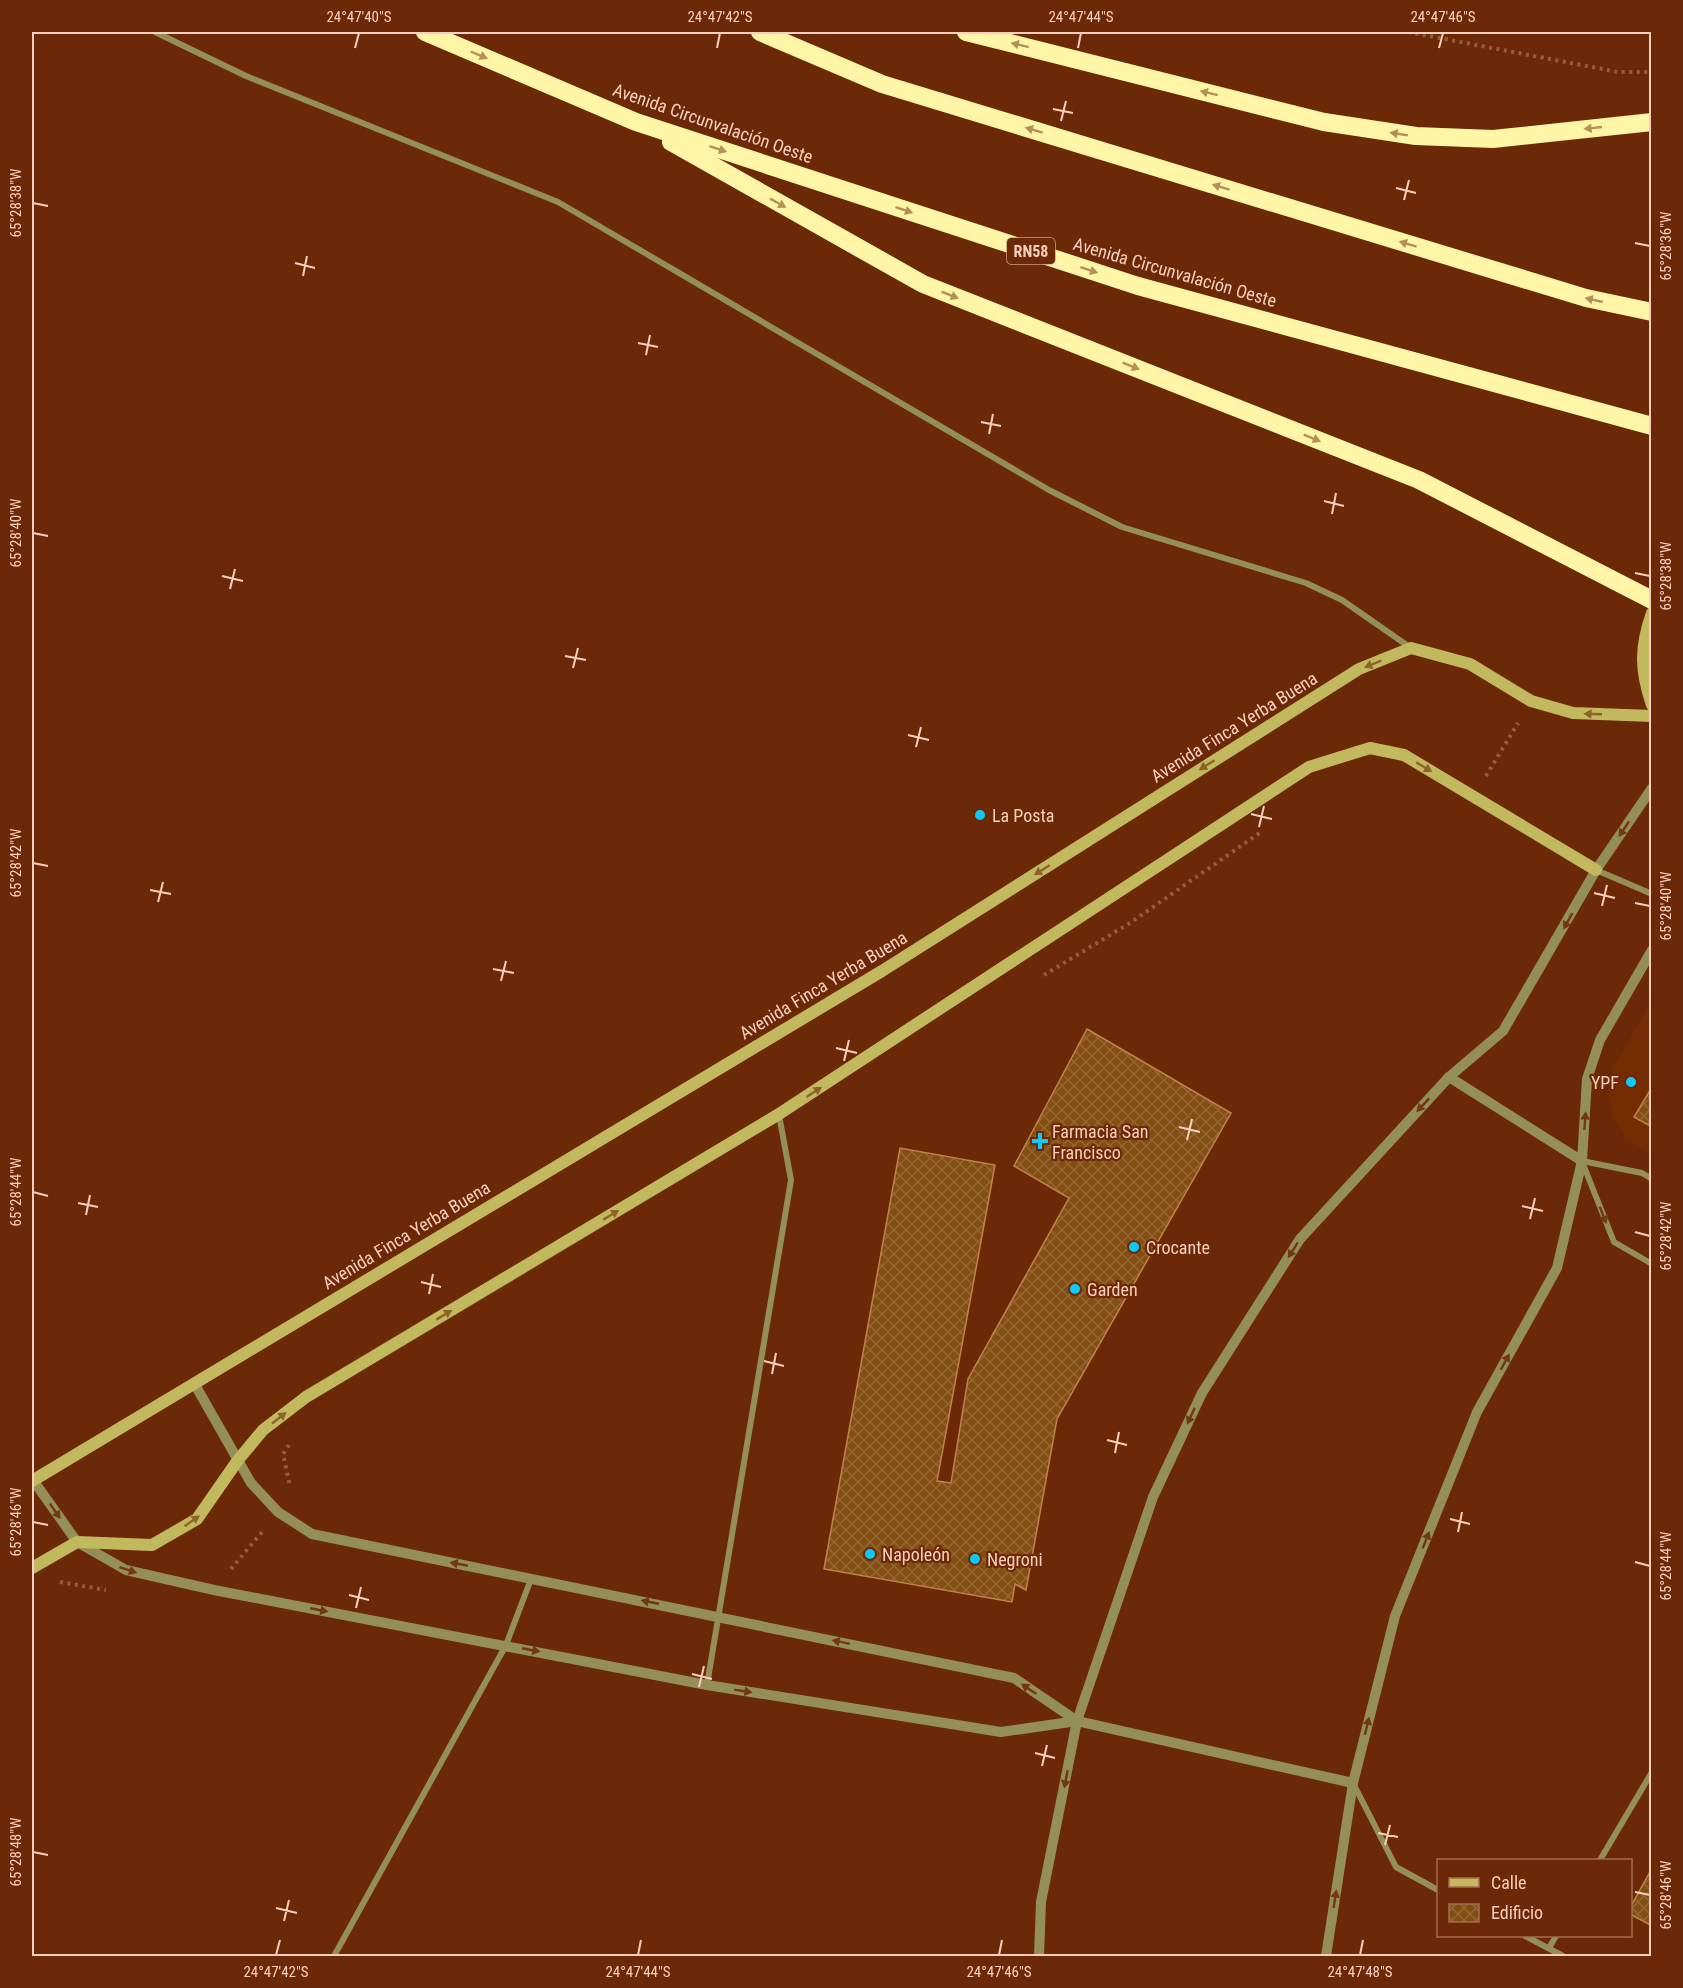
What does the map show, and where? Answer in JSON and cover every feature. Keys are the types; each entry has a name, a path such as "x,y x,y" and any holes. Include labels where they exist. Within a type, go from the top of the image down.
{"highway":[{"name":"Avenida Circunvalación Oeste","path":"425,32 636,122 1138,286 1652,426"},
{"path":"760,32 882,84 1586,298 1652,312"},
{"path":"966,32 1324,122 1416,136 1493,139 1652,122"},
{"path":"636,122 923,284 1419,480 1652,600"}],"main road":[{"path":"1652,613 1643,639 1643,679 1652,705"},
{"path":"1411,648 1470,664 1531,701 1574,713 1652,716"},
{"name":"Avenida Finca Yerba Buena","path":"32,1480 882,971 1359,669 1411,648"},
{"path":"32,1568 77,1542 152,1545 198,1519 238,1460 263,1430 306,1397 779,1114 1310,767 1370,748 1404,755 1596,870"}],"street":[{"path":"155,32 246,76 558,202 1049,490 1122,527 1306,583 1342,600 1411,648"},
{"path":"1039,1956 1041,1902 1077,1721 1153,1497 1202,1393 1300,1239 1449,1077 1503,1031 1596,870 1652,788"},
{"path":"1596,870 1652,894"},
{"path":"1326,1956 1353,1783 1395,1616 1477,1412 1557,1268 1582,1161 1587,1079 1600,1040 1652,951"},
{"path":"1449,1077 1582,1161 1642,1173 1652,1179"},
{"path":"707,1685 791,1180 779,1114"},
{"path":"1582,1161 1614,1242 1652,1264"},
{"path":"194,1383 251,1483 278,1512 312,1534 1014,1678 1077,1721"},
{"path":"32,1480 77,1542 126,1570 214,1590 707,1685 1001,1732 1077,1721 1353,1783"},
{"path":"334,1956 506,1645 531,1578"},
{"path":"1601,1859 1652,1772"},
{"path":"1353,1783 1396,1867 1437,1889"},
{"path":"1529,1937 1563,1956"},
{"path":"1548,1948 1555,1937"}],"path":[{"path":"1408,32 1618,72 1652,72"}],"shaded area":[{"name":"YPF","path":"1651,1002 1651,1154 1628,1141 1614,1119 1609,1096 1613,1068"}],"building":[{"name":"Garden","path":"1087,1029 1231,1113 1057,1419 1026,1590 1015,1584 1012,1602 824,1569 900,1148 995,1165 937,1481 951,1483 968,1379 1069,1198 1014,1166"},
{"path":"1652,1087 1652,1127 1634,1117"},
{"path":"1652,1868 1652,1926 1632,1915 1632,1904"}],"place":[{"name":"La Posta","path":"980,815"},
{"name":"YPF","path":"1631,1082"},
{"name":"Farmacia San Francisco","path":"1040,1141"},
{"name":"Crocante","path":"1134,1247"},
{"name":"Garden","path":"1075,1289"},
{"name":"Napoleón","path":"870,1554"},
{"name":"Negroni","path":"975,1559"}]}
